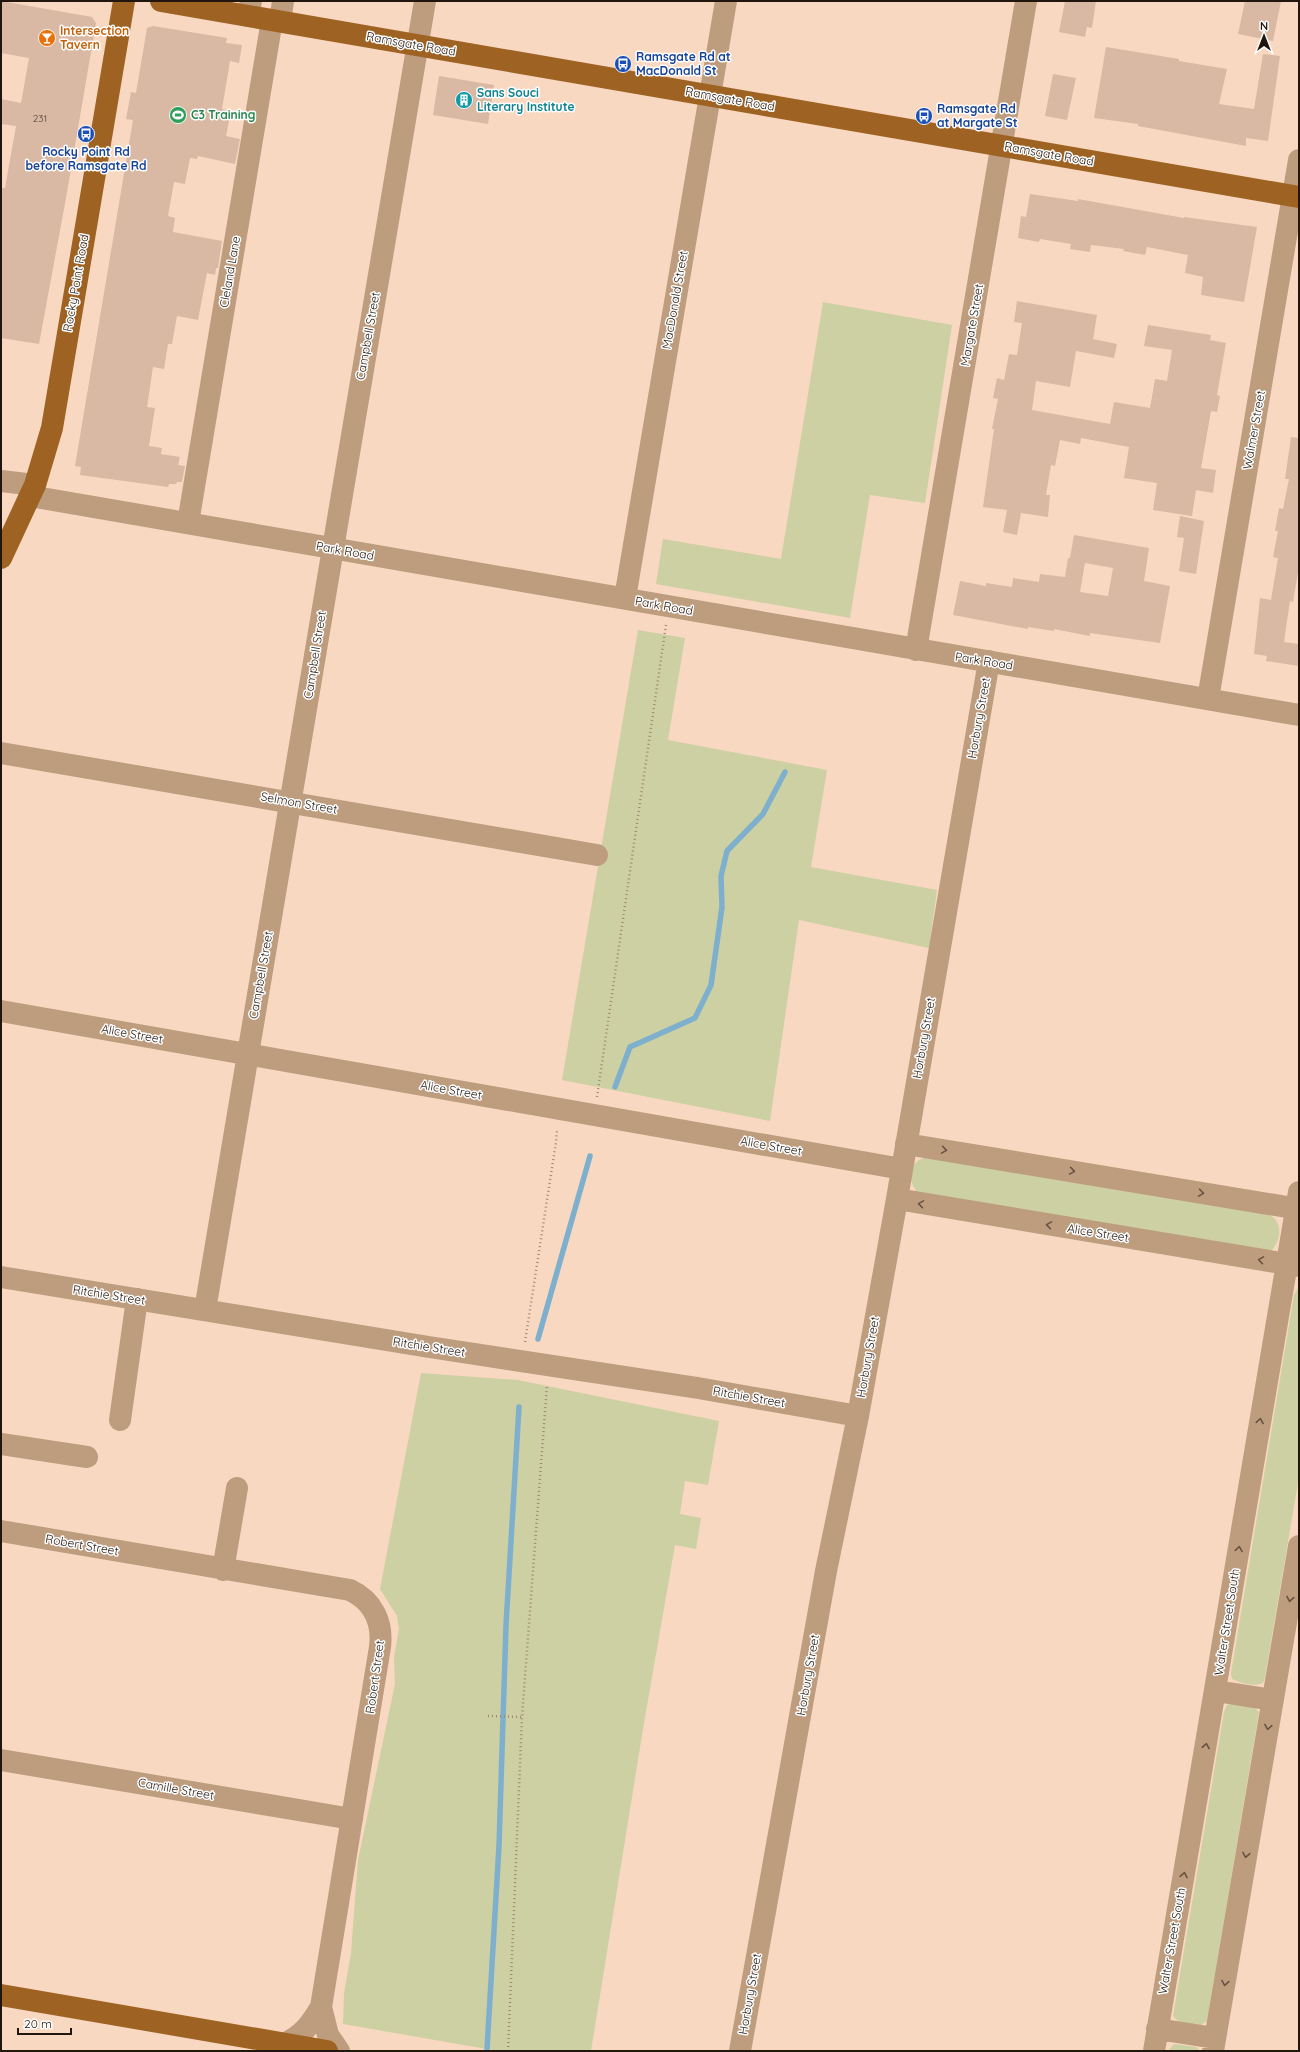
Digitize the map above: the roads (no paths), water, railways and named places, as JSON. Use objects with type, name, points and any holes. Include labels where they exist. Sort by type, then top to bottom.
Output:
[{"type":"main road","name":"Rocky Point Road","points":[[1,558],[32,491],[52,428],[124,1]]},
{"type":"main road","name":"Ramsgate Road","points":[[161,1],[250,8],[418,45],[1296,196]]},
{"type":"main road","points":[[1,1995],[327,2051]]},
{"type":"street","name":"Campbell Street","points":[[205,1310],[425,1]]},
{"type":"street","name":"MacDonald Street","points":[[625,598],[726,1]]},
{"type":"street","name":"Margate Street","points":[[916,650],[1026,1]]},
{"type":"street","name":"Cleland Lane","points":[[188,523],[278,14]]},
{"type":"street","name":"Walmer Street","points":[[1208,699],[1296,196],[1299,160]]},
{"type":"street","name":"Park Road","points":[[1,481],[32,491],[188,523],[1299,715]]},
{"type":"street","name":"Horbury Street","points":[[740,2051],[826,1571],[858,1416],[897,1199],[989,661]]},
{"type":"street","name":"Selmon Street","points":[[1,753],[597,855]]},
{"type":"street","name":"Alice Street","points":[[1,1011],[902,1169]]},
{"type":"street","points":[[906,1144],[1298,1203]]},
{"type":"street","name":"Alice Street","points":[[897,1199],[1292,1265]]},
{"type":"street","name":"Walter Street South","points":[[1154,2051],[1292,1265],[1298,1203]]},
{"type":"street","name":"Ritchie Street","points":[[1,1277],[429,1348],[539,1363],[858,1416]]},
{"type":"street","points":[[120,1420],[137,1299]]},
{"type":"street","points":[[1,1444],[87,1457]]},
{"type":"street","points":[[223,1570],[237,1488]]},
{"type":"street","name":"Robert Street","points":[[1,1531],[223,1570],[350,1590],[358,1594],[370,1604],[379,1619],[381,1642],[320,2007],[310,2023],[298,2037],[284,2044]]},
{"type":"street","points":[[1157,2029],[1214,2045],[1299,1546]]},
{"type":"street","points":[[1216,1691],[1272,1700]]},
{"type":"street","name":"Camille Street","points":[[1,1760],[352,1819]]},
{"type":"street","name":"Robert Street","points":[[320,2007],[328,2035],[339,2051]]},
{"type":"waterway","points":[[615,1087],[630,1047],[695,1018],[711,985],[722,907],[721,876],[727,851],[763,814],[785,772]]},
{"type":"waterway","points":[[538,1339],[590,1156]]},
{"type":"waterway","points":[[487,2049],[499,1846],[506,1625],[519,1407]]},
{"type":"place","name":"Intersection Tavern","points":[[47,38]]},
{"type":"place","name":"Ramsgate Rd at MacDonald St","points":[[623,64]]},
{"type":"place","name":"Sans Souci Literary Institute","points":[[464,100]]},
{"type":"place","name":"C3 Training","points":[[178,115]]},
{"type":"place","name":"Ramsgate Rd at Margate St","points":[[924,116]]},
{"type":"place","name":"Rocky Point Rd before Ramsgate Rd","points":[[86,134]]}]
